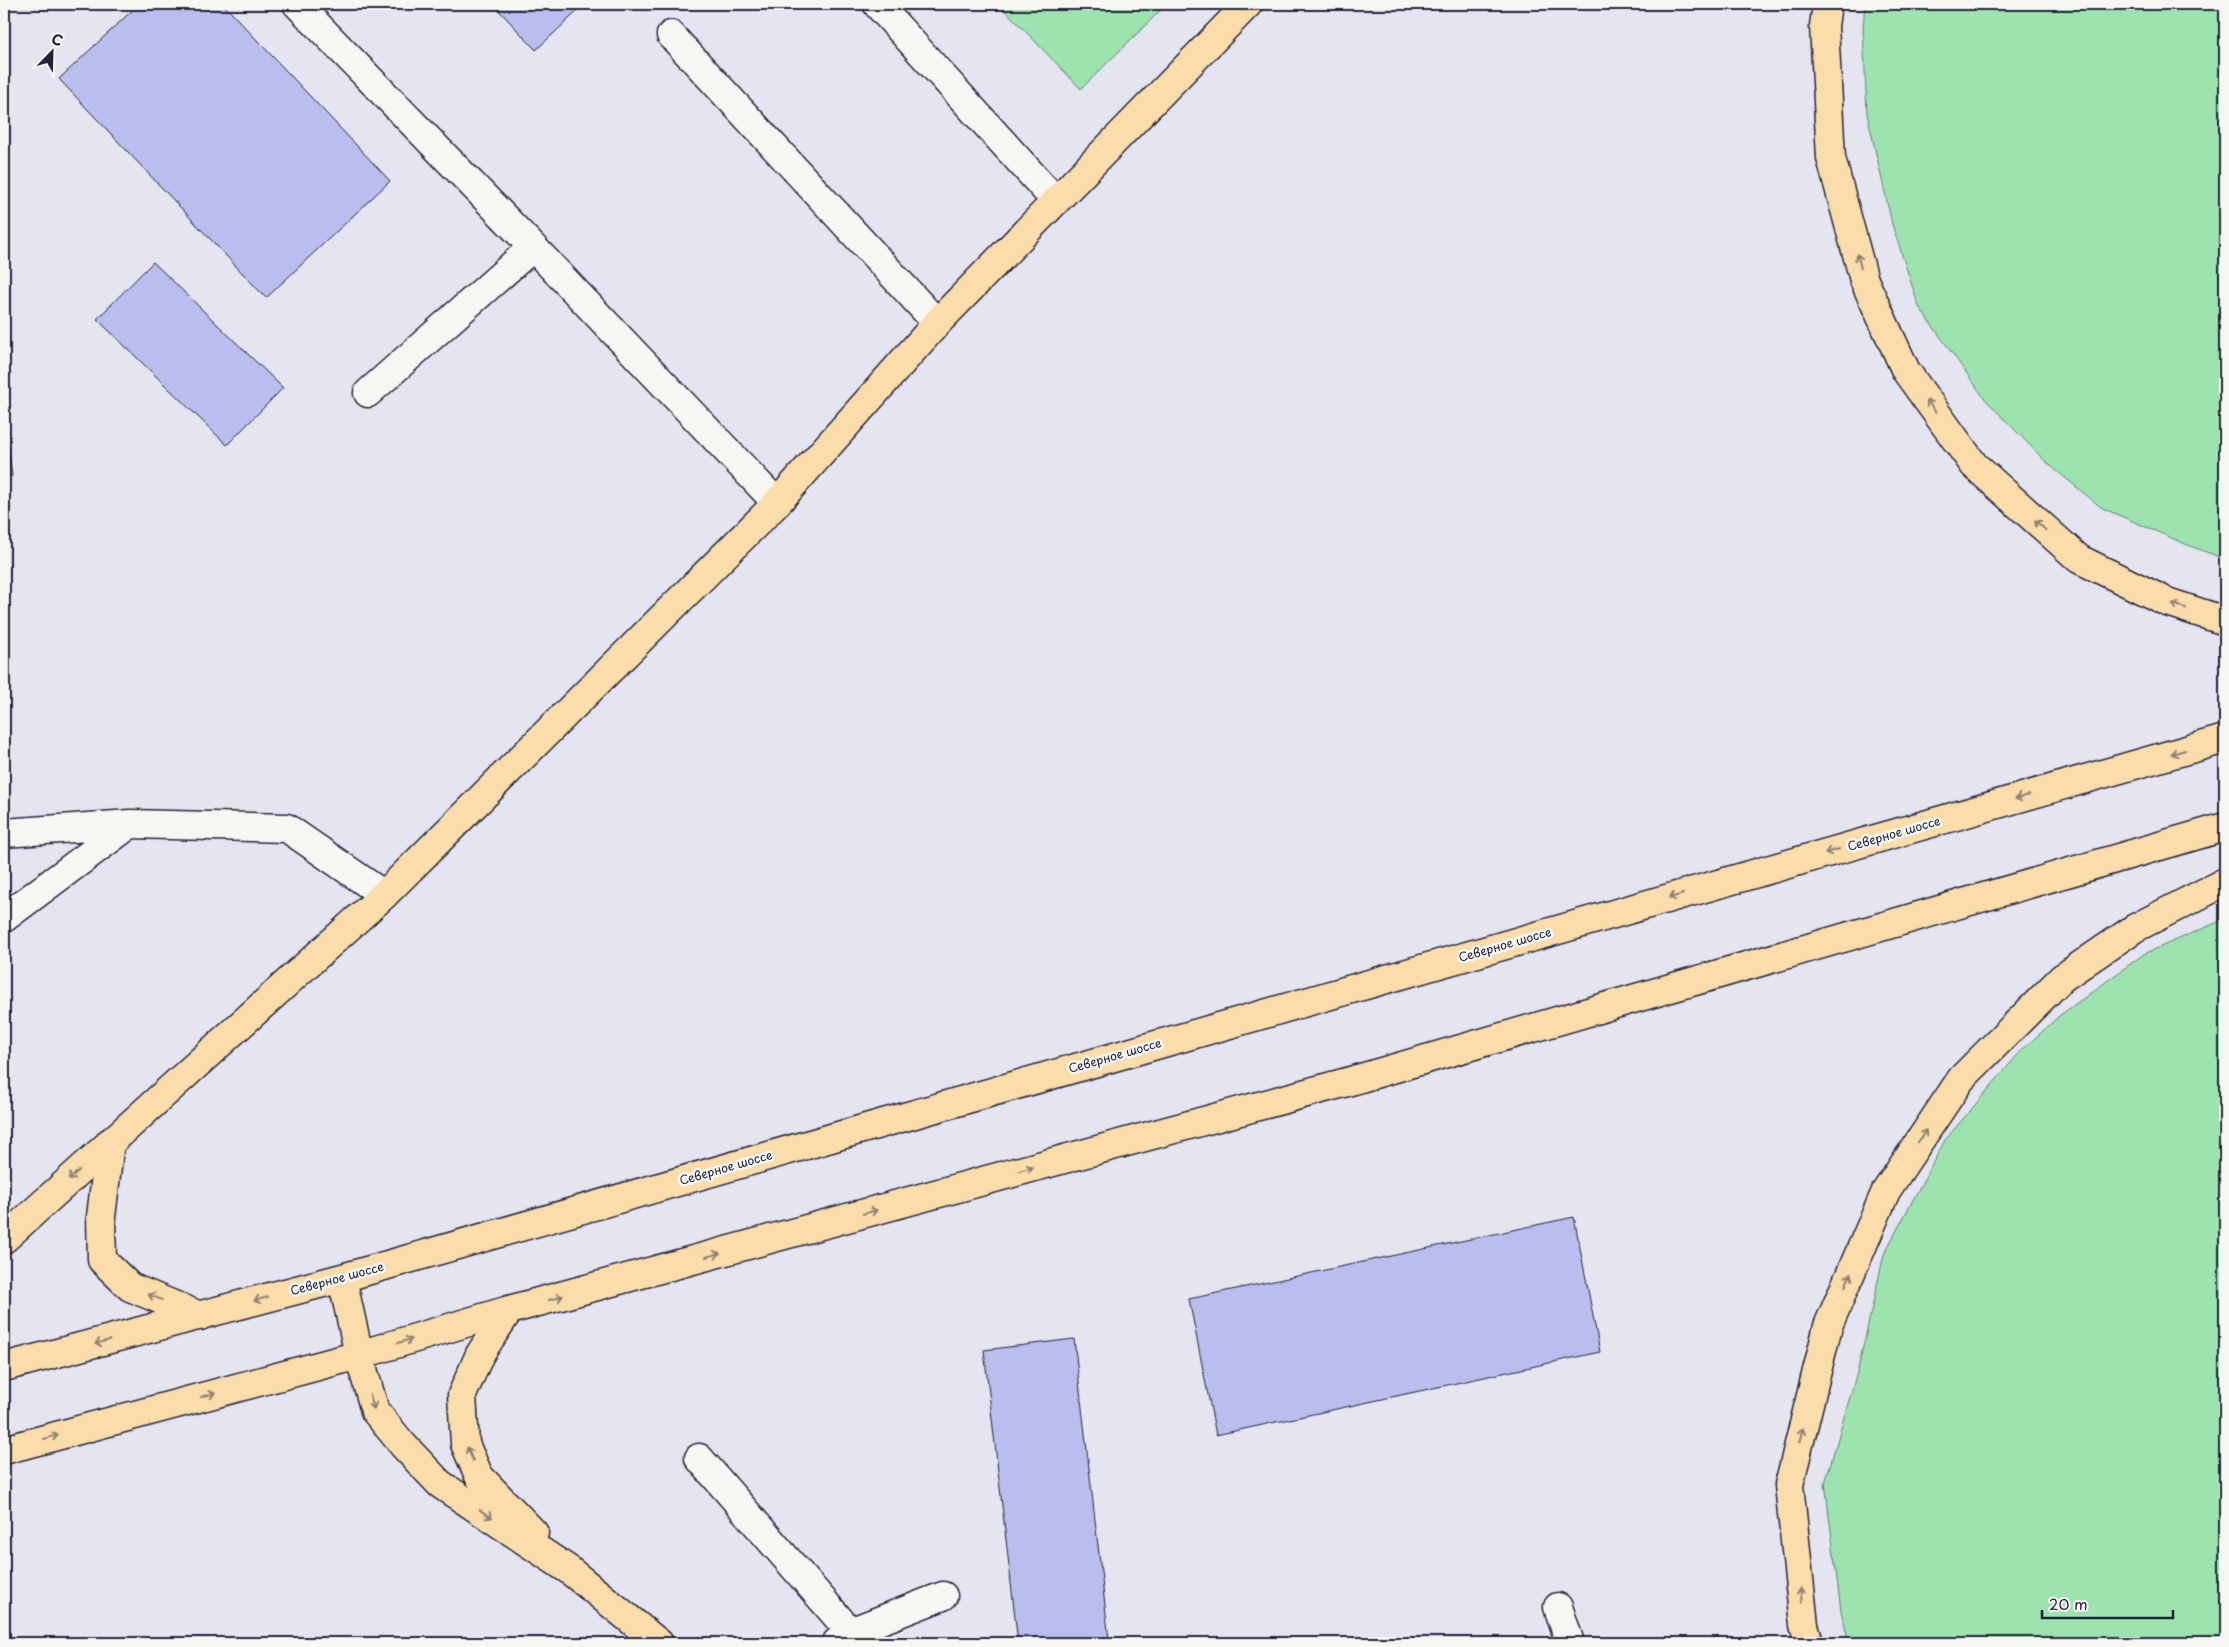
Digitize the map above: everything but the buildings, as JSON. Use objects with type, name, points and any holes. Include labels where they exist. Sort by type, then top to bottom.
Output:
[{"type":"main road","points":[[4,1239],[384,895],[777,503],[937,323],[1248,4]]},
{"type":"main road","points":[[1827,4],[1824,26],[1831,158],[1864,280],[1906,371],[1974,465],[2079,559],[2167,602],[2225,621]]},
{"type":"main road","name":"Северное шоссе","points":[[4,1367],[342,1278],[2225,739]]},
{"type":"main road","points":[[4,1450],[359,1355],[509,1310],[1347,1082],[2225,827]]},
{"type":"main road","points":[[1809,1643],[1804,1625],[1789,1485],[1828,1326],[1886,1191],[1961,1079],[2062,978],[2135,928],[2225,882]]},
{"type":"main road","points":[[110,1142],[101,1217],[102,1260],[130,1287],[200,1316]]},
{"type":"main road","points":[[342,1278],[374,1411],[440,1484],[569,1570],[659,1643]]},
{"type":"main road","points":[[509,1310],[480,1354],[462,1395],[465,1444],[479,1476],[569,1570]]},
{"type":"lane","points":[[296,4],[533,247],[777,503]]},
{"type":"lane","points":[[877,4],[1055,200]]},
{"type":"lane","points":[[671,35],[937,323]]},
{"type":"lane","points":[[368,393],[533,247]]},
{"type":"lane","points":[[4,833],[130,824],[287,828],[384,895]]},
{"type":"lane","points":[[4,918],[130,824]]},
{"type":"lane","points":[[699,1458],[849,1639],[943,1596]]},
{"type":"lane","points":[[1558,1607],[1570,1643]]},
{"type":"green space","points":[[999,4],[1167,4],[1081,89]]},
{"type":"green space","points":[[1865,4],[2225,4],[2225,559],[2102,508],[2046,462],[1985,399],[1919,307],[1892,224],[1867,114],[1863,28]]},
{"type":"green space","points":[[2225,919],[2225,1643],[1849,1643],[1841,1611],[1825,1483],[1858,1369],[1884,1254],[1945,1140],[2021,1051],[2059,1016],[2144,954]]}]
